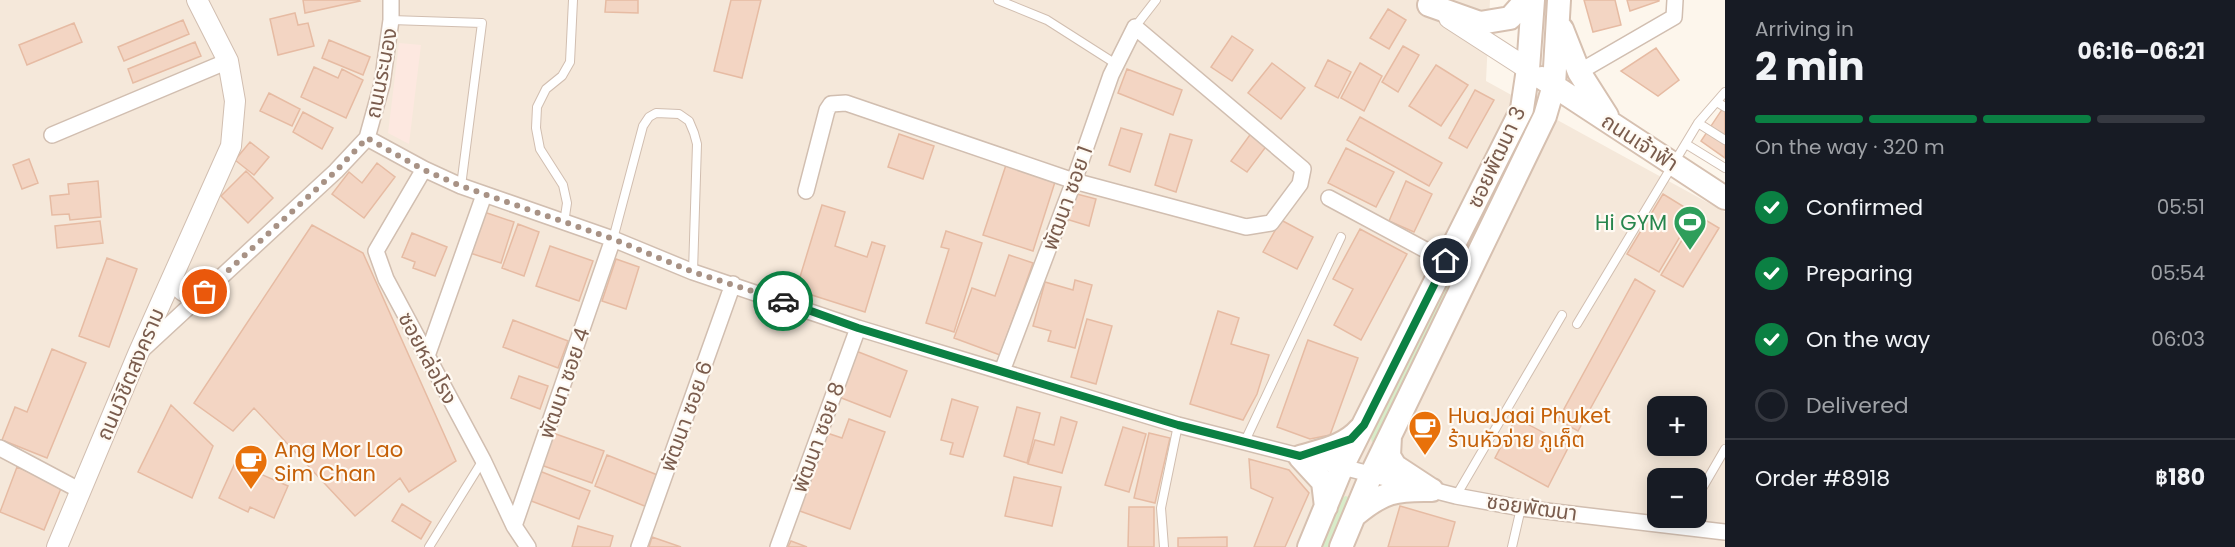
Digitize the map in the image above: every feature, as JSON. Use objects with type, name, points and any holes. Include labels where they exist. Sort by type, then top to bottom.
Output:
[{"type":"main road","points":[[1425,3],[1480,23],[1510,18],[1526,0]]},
{"type":"main road","name":"ซอยพัฒนา 3","points":[[1309,547],[1342,467],[1521,108],[1528,69],[1533,0]]},
{"type":"main road","points":[[1558,6],[1567,45],[1579,72],[1612,125]]},
{"type":"main road","name":"ซอยพัฒนา 3","points":[[1341,547],[1371,475],[1545,116],[1554,85],[1558,6]]},
{"type":"main road","name":"ถนนเจ้าฟ้า","points":[[1528,69],[1725,198]]},
{"type":"main road","points":[[1326,507],[1323,482],[1300,456],[1351,439],[1364,425]]},
{"type":"main road","points":[[1390,436],[1389,456],[1395,466],[1432,490]]},
{"type":"main road","points":[[1352,518],[1370,502],[1386,493],[1401,489],[1432,490]]},
{"type":"street","name":"ถนนวิชิตสงคราม","points":[[57,547],[138,354],[231,146],[236,101],[228,61],[197,0]]},
{"type":"street","name":"ถนนระนอง","points":[[138,354],[336,171],[367,138],[382,84],[391,20],[391,0]]},
{"type":"street","points":[[1579,72],[1674,17],[1675,0]]},
{"type":"street","points":[[1425,3],[1528,69]]},
{"type":"street","points":[[806,191],[827,110],[831,104],[836,102],[846,103],[1074,181],[1246,227],[1271,223],[1300,184],[1303,169],[1135,27]]},
{"type":"street","name":"พัฒนา ซอย 1","points":[[1002,371],[1116,64],[1135,27]]},
{"type":"street","points":[[52,135],[228,61]]},
{"type":"street","name":"ซอยพัฒนา","points":[[367,138],[424,170],[461,186],[613,239],[693,272],[858,328],[1178,425],[1456,496],[1521,508],[1647,519]]},
{"type":"street","name":"ซอยหล่อโรง","points":[[424,170],[376,251],[386,279],[483,460],[514,526],[528,547]]},
{"type":"street","points":[[427,356],[484,195]]},
{"type":"street","points":[[1329,198],[1446,261]]},
{"type":"street","name":"พัฒนา ซอย 4","points":[[514,526],[613,239]]},
{"type":"street","points":[[172,277],[180,292],[187,295],[205,292]]},
{"type":"street","name":"พัฒนา ซอย 6","points":[[639,547],[733,284]]},
{"type":"street","name":"พัฒนา ซอย 8","points":[[778,547],[858,328]]},
{"type":"street","points":[[0,448],[81,491]]},
{"type":"street","name":"ซอยพัฒนา","points":[[1707,528],[1725,532]]},
{"type":"lane","points":[[564,223],[567,203],[563,185],[540,149],[536,128],[537,107],[546,89],[562,76],[570,62],[573,0]]},
{"type":"lane","points":[[998,0],[1047,20],[1116,64]]},
{"type":"lane","points":[[1135,27],[1156,0]]},
{"type":"lane","points":[[391,20],[482,22],[461,186]]},
{"type":"lane","points":[[1577,324],[1698,123],[1725,92]]},
{"type":"lane","points":[[1717,102],[1725,107]]},
{"type":"lane","points":[[613,239],[643,126],[648,117],[656,113],[679,114],[689,121],[698,144],[693,272]]},
{"type":"lane","points":[[1698,123],[1725,140]]},
{"type":"lane","points":[[1686,144],[1725,168]]},
{"type":"lane","points":[[1245,441],[1341,237]]},
{"type":"lane","points":[[1456,496],[1562,315]]},
{"type":"lane","points":[[1164,547],[1161,508],[1178,425]]},
{"type":"lane","points":[[1707,480],[1725,449]]},
{"type":"lane","points":[[429,547],[483,460]]},
{"type":"lane","points":[[1512,547],[1521,508]]},
{"type":"shaded area","points":[[0,0],[1490,0],[1486,81],[1725,212],[1725,547],[0,547]]},
{"type":"shaded area","points":[[399,43],[421,45],[409,144],[388,133]]},
{"type":"green space","points":[[1528,119],[1531,126],[1380,439],[1372,442],[1370,434]]},
{"type":"green space","points":[[1345,496],[1349,497],[1349,503],[1331,547],[1322,547],[1340,501]]},
{"type":"building","points":[[303,0],[359,0],[360,1],[305,13]]},
{"type":"building","points":[[606,0],[638,0],[638,13],[605,12]]},
{"type":"building","points":[[731,0],[761,0],[742,78],[714,71]]},
{"type":"building","points":[[1584,0],[1615,0],[1621,25],[1593,32]]},
{"type":"building","points":[[1627,0],[1659,0],[1659,1],[1630,11]]},
{"type":"building","points":[[1388,9],[1406,20],[1389,49],[1370,38]]},
{"type":"building","points":[[295,13],[298,25],[308,23],[314,46],[278,55],[270,19]]},
{"type":"building","points":[[183,20],[189,34],[124,61],[118,47]]},
{"type":"building","points":[[74,23],[82,42],[27,65],[19,45]]},
{"type":"building","points":[[1232,36],[1253,50],[1232,81],[1211,67]]},
{"type":"building","points":[[329,40],[370,57],[363,75],[322,58]]},
{"type":"building","points":[[195,42],[201,56],[133,83],[128,69]]},
{"type":"building","points":[[1403,46],[1419,55],[1398,92],[1382,82]]},
{"type":"building","points":[[1656,48],[1679,80],[1658,96],[1621,71]]},
{"type":"building","points":[[1328,60],[1351,72],[1338,98],[1315,86]]},
{"type":"building","points":[[1272,63],[1305,88],[1281,119],[1248,93]]},
{"type":"building","points":[[1360,63],[1382,76],[1364,111],[1341,98]]},
{"type":"building","points":[[1436,65],[1468,85],[1441,126],[1409,106]]},
{"type":"building","points":[[314,67],[338,78],[342,69],[363,80],[346,118],[301,97]]},
{"type":"building","points":[[1127,69],[1182,90],[1173,115],[1118,93]]},
{"type":"building","points":[[1475,90],[1494,100],[1467,148],[1449,138]]},
{"type":"building","points":[[269,93],[300,109],[292,126],[260,111]]},
{"type":"building","points":[[1725,105],[1725,158],[1701,141]]},
{"type":"building","points":[[303,112],[333,128],[322,149],[293,132]]},
{"type":"building","points":[[1360,117],[1442,163],[1429,186],[1347,140]]},
{"type":"building","points":[[1121,128],[1142,134],[1130,172],[1109,165]]},
{"type":"building","points":[[1252,132],[1268,144],[1247,172],[1231,161]]},
{"type":"building","points":[[899,134],[934,146],[923,179],[888,167]]},
{"type":"building","points":[[1170,134],[1192,140],[1176,192],[1155,185]]},
{"type":"building","points":[[250,142],[269,157],[254,175],[235,160]]},
{"type":"building","points":[[1346,148],[1394,172],[1376,207],[1328,183]]},
{"type":"building","points":[[29,159],[38,183],[22,189],[13,165]]},
{"type":"building","points":[[377,163],[395,177],[364,218],[332,194],[349,172],[362,183]]},
{"type":"building","points":[[1006,165],[1055,182],[1033,251],[983,235]]},
{"type":"building","points":[[246,171],[273,198],[248,223],[221,196]]},
{"type":"building","points":[[98,181],[101,217],[70,220],[69,214],[52,215],[50,196],[69,194],[68,184]]},
{"type":"building","points":[[1406,181],[1432,194],[1414,232],[1389,221]]},
{"type":"building","points":[[1073,193],[1096,199],[1089,226],[1066,219]]},
{"type":"building","points":[[1663,194],[1694,213],[1659,272],[1627,254]]},
{"type":"building","points":[[822,205],[845,212],[835,246],[867,257],[872,242],[885,246],[865,312],[796,290]]},
{"type":"building","points":[[484,212],[514,222],[501,263],[470,253]]},
{"type":"building","name":"Hi GYM","points":[[1697,215],[1719,228],[1683,287],[1661,275]]},
{"type":"building","points":[[1281,220],[1313,237],[1297,269],[1263,252]]},
{"type":"building","points":[[100,221],[103,243],[57,248],[55,226]]},
{"type":"building","points":[[518,224],[539,232],[524,276],[502,268]]},
{"type":"building","points":[[312,225],[363,253],[456,461],[409,492],[400,478],[355,516],[254,408],[233,431],[194,403]]},
{"type":"building","points":[[1360,229],[1407,254],[1361,340],[1334,325],[1353,289],[1333,279]]},
{"type":"building","points":[[946,231],[982,243],[954,332],[926,323],[949,249],[941,247]]},
{"type":"building","points":[[412,233],[447,247],[435,276],[413,268],[415,262],[402,257]]},
{"type":"building","points":[[550,246],[593,261],[579,301],[536,286]]},
{"type":"building","points":[[1009,255],[1033,263],[1000,355],[954,338],[972,288],[995,296]]},
{"type":"building","points":[[107,258],[137,269],[109,347],[79,336]]},
{"type":"building","points":[[616,259],[639,267],[626,309],[602,301]]},
{"type":"building","points":[[1635,279],[1655,291],[1578,431],[1558,420]]},
{"type":"building","points":[[1075,280],[1092,285],[1075,348],[1048,341],[1051,331],[1033,326],[1045,282],[1073,290]]},
{"type":"building","points":[[1218,311],[1239,318],[1231,344],[1269,355],[1257,394],[1243,420],[1190,404]]},
{"type":"building","points":[[1087,319],[1112,326],[1096,384],[1071,377]]},
{"type":"building","points":[[513,320],[568,341],[558,368],[503,347]]},
{"type":"building","points":[[1308,340],[1358,358],[1330,435],[1310,439],[1277,427]]},
{"type":"building","points":[[52,349],[86,363],[47,458],[2,440],[15,407],[27,412]]},
{"type":"building","points":[[856,351],[907,371],[890,417],[839,397]]},
{"type":"building","points":[[519,376],[548,386],[540,409],[511,398]]},
{"type":"building","points":[[952,399],[978,407],[963,457],[950,454],[953,443],[941,440]]},
{"type":"building","points":[[171,405],[213,446],[192,498],[138,472]]},
{"type":"building","points":[[1017,407],[1040,413],[1027,463],[1004,456]]},
{"type":"building","points":[[1061,417],[1077,422],[1062,473],[1028,464],[1035,440],[1054,445]]},
{"type":"building","points":[[1516,418],[1569,446],[1548,487],[1495,458]]},
{"type":"building","points":[[849,419],[885,432],[850,529],[797,510],[824,432],[842,438]]},
{"type":"building","points":[[1123,427],[1146,434],[1129,492],[1105,485]]},
{"type":"building","points":[[553,433],[604,451],[592,483],[541,465]]},
{"type":"building","points":[[1149,433],[1170,438],[1155,503],[1134,498]]},
{"type":"building","points":[[607,455],[660,476],[647,507],[595,486]]},
{"type":"building","points":[[1249,459],[1289,470],[1309,493],[1285,547],[1254,547],[1273,498],[1251,488]]},
{"type":"building","points":[[235,463],[288,486],[274,518],[250,507],[248,512],[219,498]]},
{"type":"building","points":[[17,467],[62,486],[44,530],[0,512]]},
{"type":"building","points":[[537,470],[590,491],[579,519],[526,499]]},
{"type":"building","points":[[1014,477],[1061,487],[1052,526],[1005,516]]},
{"type":"building","points":[[402,504],[431,522],[421,539],[392,521]]},
{"type":"building","points":[[1400,506],[1455,522],[1448,547],[1388,547]]},
{"type":"building","points":[[1129,507],[1154,507],[1154,547],[1128,547]]},
{"type":"building","points":[[578,526],[613,536],[610,547],[572,547]]},
{"type":"building","points":[[652,537],[681,547],[649,547]]},
{"type":"building","points":[[1227,537],[1227,547],[1178,547],[1178,538]]},
{"type":"building","points":[[791,541],[807,547],[788,547]]},
{"type":"way so far","points":[[205,292],[336,171],[367,138],[424,170],[461,186],[613,239],[693,272],[783,301]]},
{"type":"place","name":"Hi GYM","points":[[1690,251]]},
{"type":"place","name":"HuaJaai Phuket ร้านหัวจ่าย ภูเก็ต","points":[[1425,456]]},
{"type":"place","name":"Ang Mor Lao Sim Chan","points":[[251,490]]},
{"type":"route","points":[[783,301],[858,328],[1178,425],[1300,456],[1341,444],[1351,439],[1364,425],[1446,261]]}]
